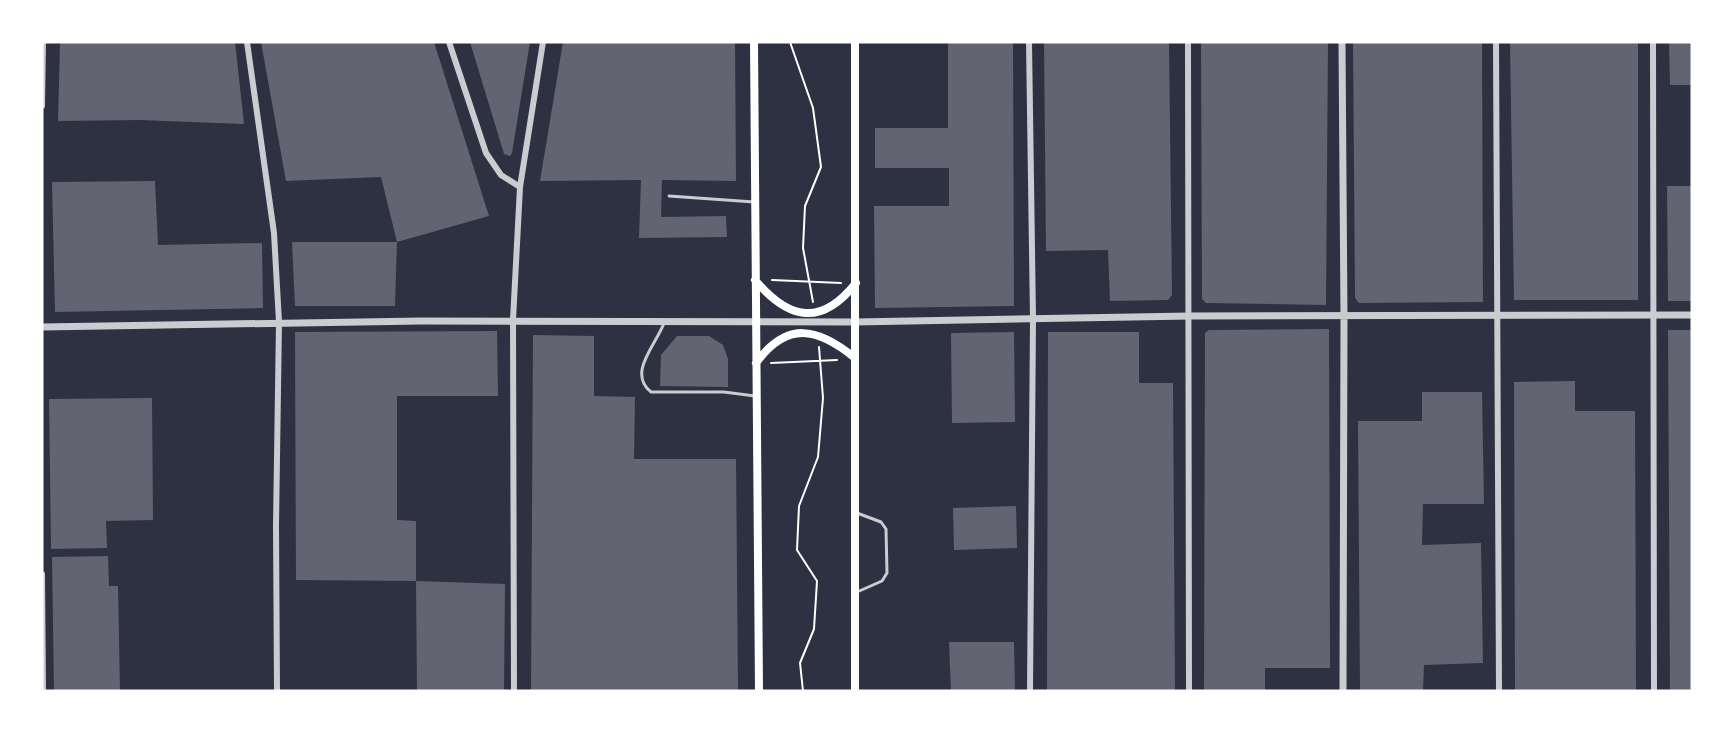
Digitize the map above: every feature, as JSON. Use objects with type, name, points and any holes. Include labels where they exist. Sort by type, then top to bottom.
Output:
[{"type":"main road","points":[[754,42],[759,691]]},
{"type":"main road","points":[[855,42],[855,691]]},
{"type":"main road","points":[[755,280],[769,297],[787,308],[814,314],[827,310],[845,296],[856,283]]},
{"type":"main road","points":[[756,364],[769,346],[781,338],[794,334],[817,333],[855,359]]},
{"type":"street","points":[[42,106],[43,42]]},
{"type":"street","points":[[247,42],[274,233],[279,322],[276,525],[277,691]]},
{"type":"street","points":[[449,42],[486,153],[501,175],[520,187]]},
{"type":"street","points":[[514,691],[513,320],[520,187],[543,42]]},
{"type":"street","points":[[1029,42],[1034,319],[1030,691]]},
{"type":"street","points":[[1188,42],[1190,316],[1188,691]]},
{"type":"street","points":[[1342,42],[1343,691]]},
{"type":"street","points":[[1496,42],[1499,691]]},
{"type":"street","points":[[1653,42],[1654,691]]},
{"type":"street","points":[[42,327],[513,320],[855,322],[1190,316],[1344,318],[1692,315]]},
{"type":"street","points":[[42,574],[43,691]]},
{"type":"lane","points":[[669,196],[754,202]]},
{"type":"lane","points":[[665,321],[658,340],[641,366],[641,380],[651,392],[724,392],[756,396]]},
{"type":"lane","points":[[855,512],[881,522],[886,529],[887,573],[882,581],[855,593]]},
{"type":"path","points":[[790,42],[813,108],[821,167],[805,206],[803,248],[814,314]]},
{"type":"path","points":[[755,280],[856,283]]},
{"type":"path","points":[[803,691],[800,663],[814,629],[816,581],[796,550],[799,507],[818,457],[823,398],[817,333]]},
{"type":"path","points":[[756,364],[855,359]]},
{"type":"building","points":[[60,42],[235,42],[244,124],[139,120],[58,121]]},
{"type":"building","points":[[261,42],[434,42],[489,216],[397,242],[381,177],[286,181]]},
{"type":"building","points":[[470,42],[530,42],[510,156],[504,154]]},
{"type":"building","points":[[563,42],[735,42],[736,181],[662,180],[661,217],[726,216],[727,237],[639,238],[641,180],[540,181]]},
{"type":"building","points":[[948,42],[1013,42],[1014,306],[875,308],[874,206],[949,206],[949,168],[875,168],[875,128],[948,128]]},
{"type":"building","points":[[1044,42],[1169,42],[1172,295],[1168,300],[1110,301],[1108,250],[1046,251]]},
{"type":"building","points":[[1201,42],[1328,42],[1326,305],[1206,303],[1202,299]]},
{"type":"building","points":[[1353,42],[1482,42],[1483,302],[1359,303],[1355,298]]},
{"type":"building","points":[[1510,42],[1638,42],[1638,300],[1514,300]]},
{"type":"building","points":[[1669,42],[1692,42],[1692,85],[1670,85]]},
{"type":"building","points":[[155,181],[158,245],[262,243],[263,308],[55,312],[52,182]]},
{"type":"building","points":[[1667,186],[1692,186],[1692,301],[1668,301]]},
{"type":"building","points":[[292,242],[397,242],[395,306],[295,306]]},
{"type":"building","points":[[1329,329],[1330,668],[1265,668],[1265,691],[1204,691],[1205,333],[1209,330]]},
{"type":"building","points":[[1668,330],[1692,330],[1692,691],[1670,691]]},
{"type":"building","points":[[497,331],[498,396],[397,396],[397,520],[416,521],[416,581],[296,580],[295,332]]},
{"type":"building","points":[[1014,332],[1015,422],[952,423],[951,333]]},
{"type":"building","points":[[1048,332],[1139,332],[1139,383],[1173,383],[1175,691],[1047,691]]},
{"type":"building","points":[[533,335],[594,336],[594,396],[635,397],[634,459],[736,459],[738,691],[531,691]]},
{"type":"building","points":[[677,336],[709,336],[723,345],[728,359],[728,387],[660,386],[661,355]]},
{"type":"building","points":[[1575,381],[1575,411],[1635,411],[1636,691],[1515,691],[1514,382]]},
{"type":"building","points":[[1422,392],[1482,392],[1484,504],[1423,504],[1422,545],[1481,543],[1483,663],[1424,665],[1423,691],[1360,691],[1358,421],[1422,421]]},
{"type":"building","points":[[152,398],[153,520],[106,521],[107,548],[51,549],[49,399]]},
{"type":"building","points":[[1016,506],[1017,548],[954,550],[953,508]]},
{"type":"building","points":[[108,556],[109,586],[118,586],[120,691],[54,691],[52,557]]},
{"type":"building","points":[[416,581],[505,584],[504,691],[417,691]]},
{"type":"building","points":[[949,642],[1014,642],[1015,691],[951,691]]}]
